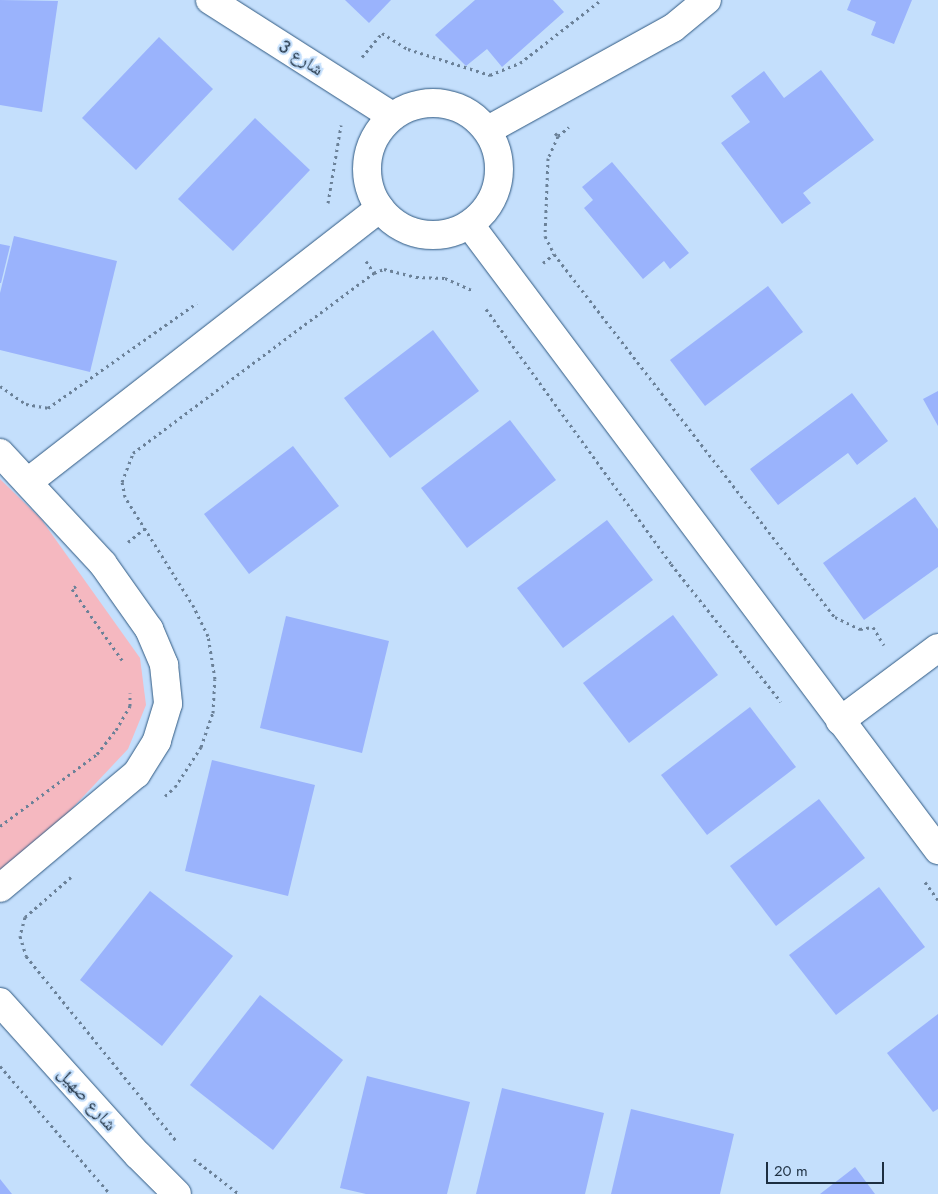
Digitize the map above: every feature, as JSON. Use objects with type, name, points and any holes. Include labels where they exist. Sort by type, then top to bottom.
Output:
[{"type":"street","name":"3 شارع","points":[[210,0],[392,116]]},
{"type":"street","points":[[488,130],[672,28],[707,0]]},
{"type":"street","points":[[425,103],[453,105],[473,115],[488,130],[497,149],[499,163],[496,192],[486,210],[470,225],[451,233],[432,235],[412,232],[394,222],[380,208],[370,190],[367,163],[369,150],[378,131],[392,116],[411,106],[425,103]]},
{"type":"street","points":[[28,482],[380,208]]},
{"type":"street","points":[[470,225],[938,850]]},
{"type":"street","points":[[0,453],[103,564],[149,629],[164,665],[168,704],[157,741],[136,774],[0,888]]},
{"type":"street","points":[[840,721],[938,648]]},
{"type":"street","name":"شارع صهيل","points":[[0,1002],[138,1155],[177,1194]]},
{"type":"path","points":[[328,205],[342,119],[334,98],[341,83],[382,33],[408,49],[443,62],[490,75],[520,63],[601,0]]},
{"type":"path","points":[[502,71],[558,136],[548,158],[545,236],[554,254],[835,617],[860,628],[873,627],[903,675]]},
{"type":"path","points":[[160,800],[175,787],[201,747],[213,713],[215,679],[208,636],[194,607],[125,497],[122,482],[133,453],[374,273],[384,269],[416,277],[445,278],[473,290],[477,295]]},
{"type":"path","points":[[0,386],[26,404],[48,408],[199,302]]},
{"type":"path","points":[[484,306],[671,564],[782,704]]},
{"type":"path","points":[[125,664],[72,589],[144,528]]},
{"type":"path","points":[[0,826],[97,754],[116,730],[130,706],[130,689]]},
{"type":"path","points":[[78,872],[25,917],[20,936],[26,956],[179,1145]]},
{"type":"path","points":[[924,881],[938,900]]},
{"type":"path","points":[[0,1066],[110,1194]]},
{"type":"path","points":[[193,1158],[238,1194]]},
{"type":"shaded area","points":[[0,479],[41,519],[140,658],[146,705],[128,749],[0,885]]},
{"type":"building","points":[[0,0],[58,1],[42,112],[0,105]]},
{"type":"building","points":[[345,0],[391,0],[369,23]]},
{"type":"building","points":[[475,0],[553,0],[564,12],[502,67],[487,49],[466,66],[435,35]]},
{"type":"building","points":[[851,0],[912,0],[894,44],[871,35],[876,22],[847,10]]},
{"type":"building","points":[[159,37],[213,89],[136,170],[82,118]]},
{"type":"building","points":[[821,70],[874,140],[803,193],[811,203],[782,224],[721,143],[750,122],[731,96],[764,71],[784,98]]},
{"type":"building","points":[[255,118],[310,170],[233,251],[178,199]]},
{"type":"building","points":[[612,162],[689,253],[670,269],[664,261],[643,279],[584,208],[593,200],[582,187]]},
{"type":"building","points":[[14,236],[117,261],[90,372],[0,350],[0,293]]},
{"type":"building","points":[[0,244],[10,246],[1,283],[0,283]]},
{"type":"building","points":[[768,286],[803,332],[705,406],[670,360]]},
{"type":"building","points":[[433,330],[479,391],[390,458],[344,398]]},
{"type":"building","points":[[938,391],[938,426],[923,399]]},
{"type":"building","points":[[852,393],[888,441],[857,465],[848,453],[778,505],[750,469]]},
{"type":"building","points":[[510,420],[556,480],[467,548],[421,488]]},
{"type":"building","points":[[293,446],[339,506],[249,574],[204,514]]},
{"type":"building","points":[[915,497],[938,529],[938,567],[864,620],[823,563]]},
{"type":"building","points":[[607,520],[653,580],[563,648],[517,588]]},
{"type":"building","points":[[673,615],[718,675],[629,743],[583,683]]},
{"type":"building","points":[[286,616],[389,641],[362,753],[260,728]]},
{"type":"building","points":[[750,707],[796,767],[707,835],[661,775]]},
{"type":"building","points":[[212,760],[315,785],[288,896],[185,871]]},
{"type":"building","points":[[819,799],[865,858],[776,926],[730,866]]},
{"type":"building","points":[[879,887],[925,947],[836,1015],[789,955]]},
{"type":"building","points":[[150,891],[233,956],[162,1046],[80,980]]},
{"type":"building","points":[[260,995],[343,1060],[273,1150],[190,1085]]},
{"type":"building","points":[[938,1014],[938,1109],[933,1112],[887,1053]]},
{"type":"building","points":[[367,1076],[470,1102],[447,1194],[366,1194],[340,1188]]},
{"type":"building","points":[[502,1088],[604,1113],[585,1194],[476,1194]]},
{"type":"building","points":[[631,1109],[734,1134],[720,1194],[611,1194]]},
{"type":"building","points":[[855,1167],[875,1194],[820,1194]]},
{"type":"building","points":[[0,1179],[12,1194],[0,1194]]}]
